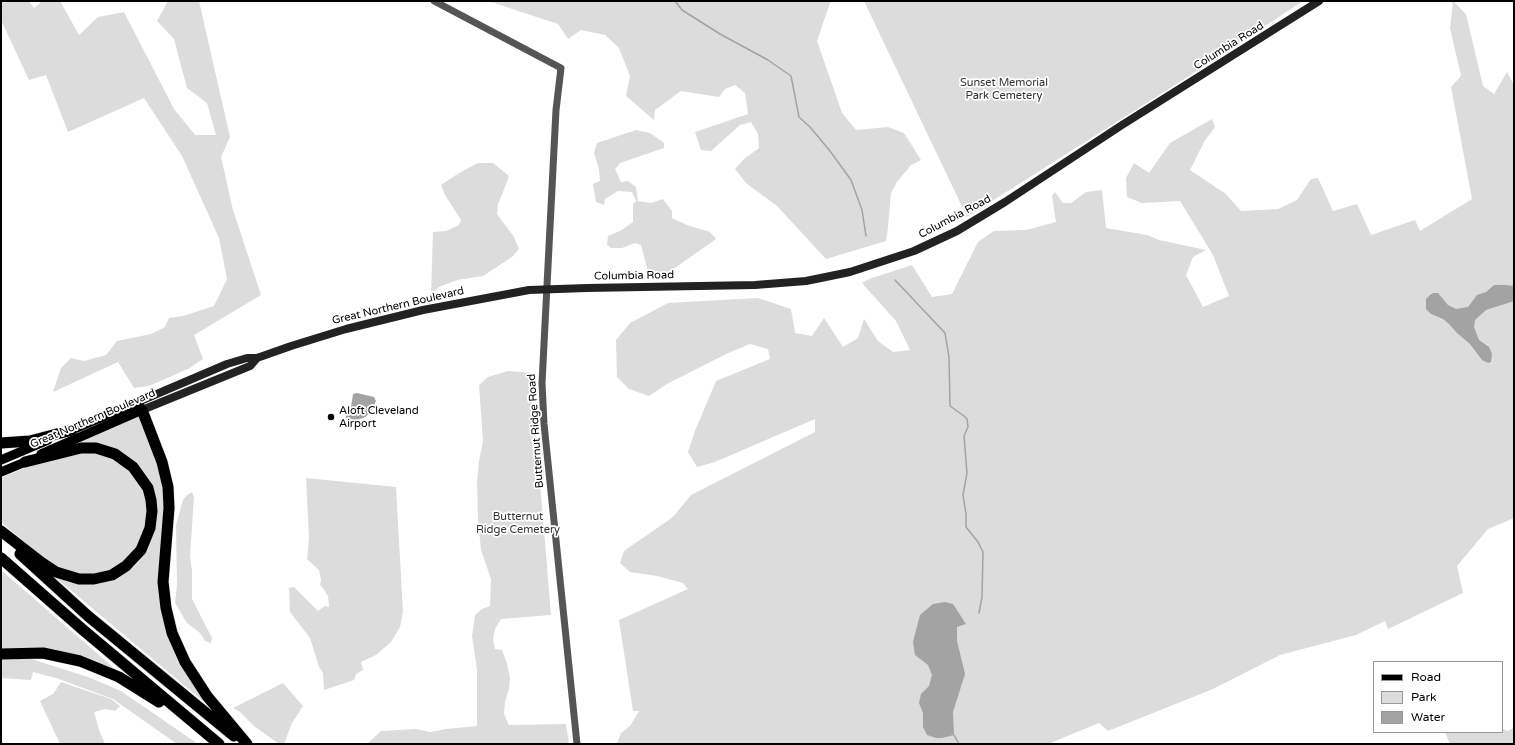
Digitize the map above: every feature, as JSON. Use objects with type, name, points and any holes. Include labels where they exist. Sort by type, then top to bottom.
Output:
[{"type":"highway","points":[[140,406],[162,462],[168,487],[169,508],[163,582],[166,608],[172,633],[185,662],[207,696],[245,744]]},
{"type":"highway","points":[[1,443],[30,441],[72,430]]},
{"type":"highway","points":[[1,531],[56,572],[79,579],[94,579],[112,575],[133,560],[141,550],[150,528],[152,511],[148,488],[133,467],[115,454],[96,448],[80,448],[25,462]]},
{"type":"highway","points":[[1,537],[88,616],[198,708],[245,744]]},
{"type":"highway","points":[[1,558],[218,744]]},
{"type":"highway","points":[[1,654],[44,653],[80,661],[119,677],[193,723]]},
{"type":"main road","name":"Columbia Road","points":[[546,290],[587,288],[755,286],[806,281],[850,272],[914,251],[957,231],[1006,202],[1122,125],[1319,1]]},
{"type":"main road","name":"Great Northern Boulevard","points":[[1,460],[72,430],[250,366],[257,358],[291,346],[423,310],[529,290],[546,290]]},
{"type":"main road","name":"Great Northern Boulevard","points":[[1,472],[25,462],[140,406]]},
{"type":"street","name":"Butternut Ridge Road","points":[[434,1],[561,68],[556,110],[542,383],[544,424],[577,744]]},
{"type":"green space","points":[[1,1],[29,1],[34,8],[42,1],[60,1],[79,35],[98,17],[124,12],[174,109],[195,135],[216,135],[207,103],[187,88],[174,39],[157,21],[168,1],[199,1],[230,137],[221,157],[233,210],[261,295],[194,335],[203,359],[188,369],[149,386],[134,388],[118,362],[53,392],[61,368],[71,358],[84,361],[106,355],[117,341],[151,334],[165,327],[169,318],[183,316],[214,306],[227,279],[219,238],[182,156],[144,98],[68,132],[46,75],[29,80],[1,20]]},
{"type":"green space","points":[[488,1],[834,1],[830,3],[817,41],[842,113],[856,130],[888,127],[904,133],[921,160],[911,165],[897,182],[891,193],[886,241],[826,259],[777,206],[746,183],[735,169],[744,159],[759,148],[758,134],[751,122],[740,125],[711,151],[701,150],[695,132],[748,114],[745,93],[735,85],[725,89],[719,97],[681,91],[655,110],[654,120],[626,96],[630,76],[619,48],[605,35],[581,30],[568,39],[558,24]]},
{"type":"green space","name":"Sunset Memorial Park Cemetery","points":[[864,1],[1303,1],[1189,76],[967,217]]},
{"type":"green space","points":[[1453,1],[1466,14],[1483,86],[1494,94],[1507,72],[1514,85],[1514,518],[1488,529],[1457,566],[1463,593],[1388,629],[1385,621],[1356,635],[1280,655],[1213,689],[1108,731],[1099,723],[1048,744],[617,744],[621,733],[630,726],[639,711],[633,711],[619,620],[688,589],[683,583],[657,576],[630,572],[620,563],[624,551],[673,517],[691,495],[815,432],[815,419],[715,462],[697,467],[688,452],[716,381],[770,359],[768,349],[750,344],[726,354],[667,384],[649,396],[629,389],[617,377],[616,340],[630,323],[668,303],[758,298],[791,309],[795,333],[812,336],[824,318],[843,347],[858,338],[864,319],[878,341],[893,352],[910,350],[896,321],[862,283],[869,279],[912,265],[932,297],[952,294],[978,242],[994,231],[1026,230],[1056,222],[1052,196],[1055,192],[1063,203],[1071,203],[1086,192],[1102,190],[1106,228],[1147,235],[1159,240],[1206,250],[1193,257],[1186,275],[1203,307],[1229,296],[1213,255],[1180,201],[1142,203],[1127,197],[1126,178],[1134,163],[1149,173],[1170,143],[1212,119],[1215,127],[1204,142],[1190,170],[1226,194],[1241,211],[1278,209],[1297,200],[1311,179],[1318,178],[1333,211],[1357,204],[1371,235],[1415,220],[1420,231],[1472,199],[1451,87],[1461,76],[1450,28]]},
{"type":"green space","points":[[636,130],[650,133],[664,143],[664,148],[620,163],[615,169],[621,182],[628,181],[636,187],[638,201],[651,203],[663,199],[672,211],[672,218],[687,225],[710,232],[716,239],[672,270],[656,276],[648,272],[641,245],[635,243],[622,248],[611,248],[607,245],[608,236],[622,230],[633,222],[633,204],[636,201],[632,192],[618,191],[605,199],[604,205],[596,202],[593,184],[600,181],[599,169],[594,153],[597,143]]},
{"type":"green space","points":[[478,163],[493,163],[509,176],[498,204],[497,214],[514,237],[519,249],[512,257],[483,276],[457,280],[439,287],[431,294],[433,232],[446,231],[459,225],[461,220],[445,195],[441,185]]},
{"type":"green space","name":"Butternut Ridge Cemetery","points":[[508,371],[533,373],[535,385],[532,386],[551,615],[501,619],[495,629],[493,640],[495,649],[502,650],[510,678],[504,714],[509,725],[566,724],[569,744],[367,744],[381,731],[416,729],[430,732],[477,726],[477,670],[472,636],[475,615],[482,609],[490,606],[491,579],[481,550],[478,519],[477,482],[483,441],[479,385],[488,377]]},
{"type":"green space","points":[[139,416],[159,469],[164,499],[165,614],[210,707],[55,577],[84,583],[104,582],[120,576],[133,568],[142,558],[152,536],[156,508],[125,456],[80,445],[80,442]]},
{"type":"green space","points":[[95,451],[119,462],[131,471],[141,484],[146,500],[148,516],[147,529],[134,554],[116,568],[96,574],[81,575],[64,571],[49,562],[1,522],[1,478],[44,460]]},
{"type":"green space","points":[[306,478],[396,487],[403,612],[400,627],[391,642],[376,655],[361,662],[363,670],[356,674],[354,680],[324,690],[323,673],[319,667],[310,638],[290,612],[289,588],[294,587],[318,611],[325,606],[329,607],[328,596],[320,585],[321,580],[319,570],[307,559],[309,539]]},
{"type":"green space","points":[[192,492],[194,497],[190,556],[192,571],[192,599],[212,638],[211,643],[205,641],[200,633],[187,623],[175,603],[177,585],[176,525],[183,500]]},
{"type":"green space","points":[[1,570],[122,675],[97,665],[1,652]]},
{"type":"green space","points":[[28,658],[88,677],[121,691],[198,744],[177,744],[113,699],[56,678],[33,672],[31,680],[1,678],[1,660]]},
{"type":"green space","points":[[61,682],[111,699],[120,706],[115,711],[105,709],[94,712],[105,744],[60,744],[40,701],[53,694]]},
{"type":"green space","points":[[283,683],[303,706],[292,723],[284,744],[279,744],[254,726],[240,712],[233,708]]},
{"type":"green space","points":[[1514,728],[1514,744],[1450,744],[1445,733],[1503,733],[1503,729],[1507,731]]},
{"type":"water","points":[[1494,285],[1514,286],[1514,301],[1486,310],[1475,320],[1474,327],[1479,340],[1489,347],[1492,354],[1491,362],[1488,363],[1482,360],[1470,344],[1449,324],[1443,319],[1431,314],[1426,309],[1426,299],[1433,293],[1438,293],[1448,305],[1456,309],[1468,307],[1477,295],[1486,292]]},
{"type":"water","points":[[357,393],[374,397],[376,401],[370,413],[365,417],[349,422],[346,417],[346,412],[351,407],[353,394]]},
{"type":"water","points":[[945,602],[953,604],[966,624],[957,627],[957,641],[965,674],[953,712],[954,735],[936,738],[927,735],[923,727],[923,713],[919,703],[921,694],[929,686],[932,675],[928,665],[915,655],[913,642],[920,615],[933,604]]},
{"type":"waterway","points":[[675,1],[682,10],[720,34],[768,60],[791,76],[799,117],[810,127],[830,151],[851,180],[862,210],[866,236]]},
{"type":"waterway","points":[[895,280],[945,333],[949,357],[950,406],[967,419],[968,427],[964,436],[967,473],[963,495],[966,514],[966,527],[978,542],[983,552],[982,597],[979,613]]},
{"type":"waterway","points":[[954,735],[959,744]]},
{"type":"place","name":"Aloft Cleveland Airport","points":[[331,417]]}]
